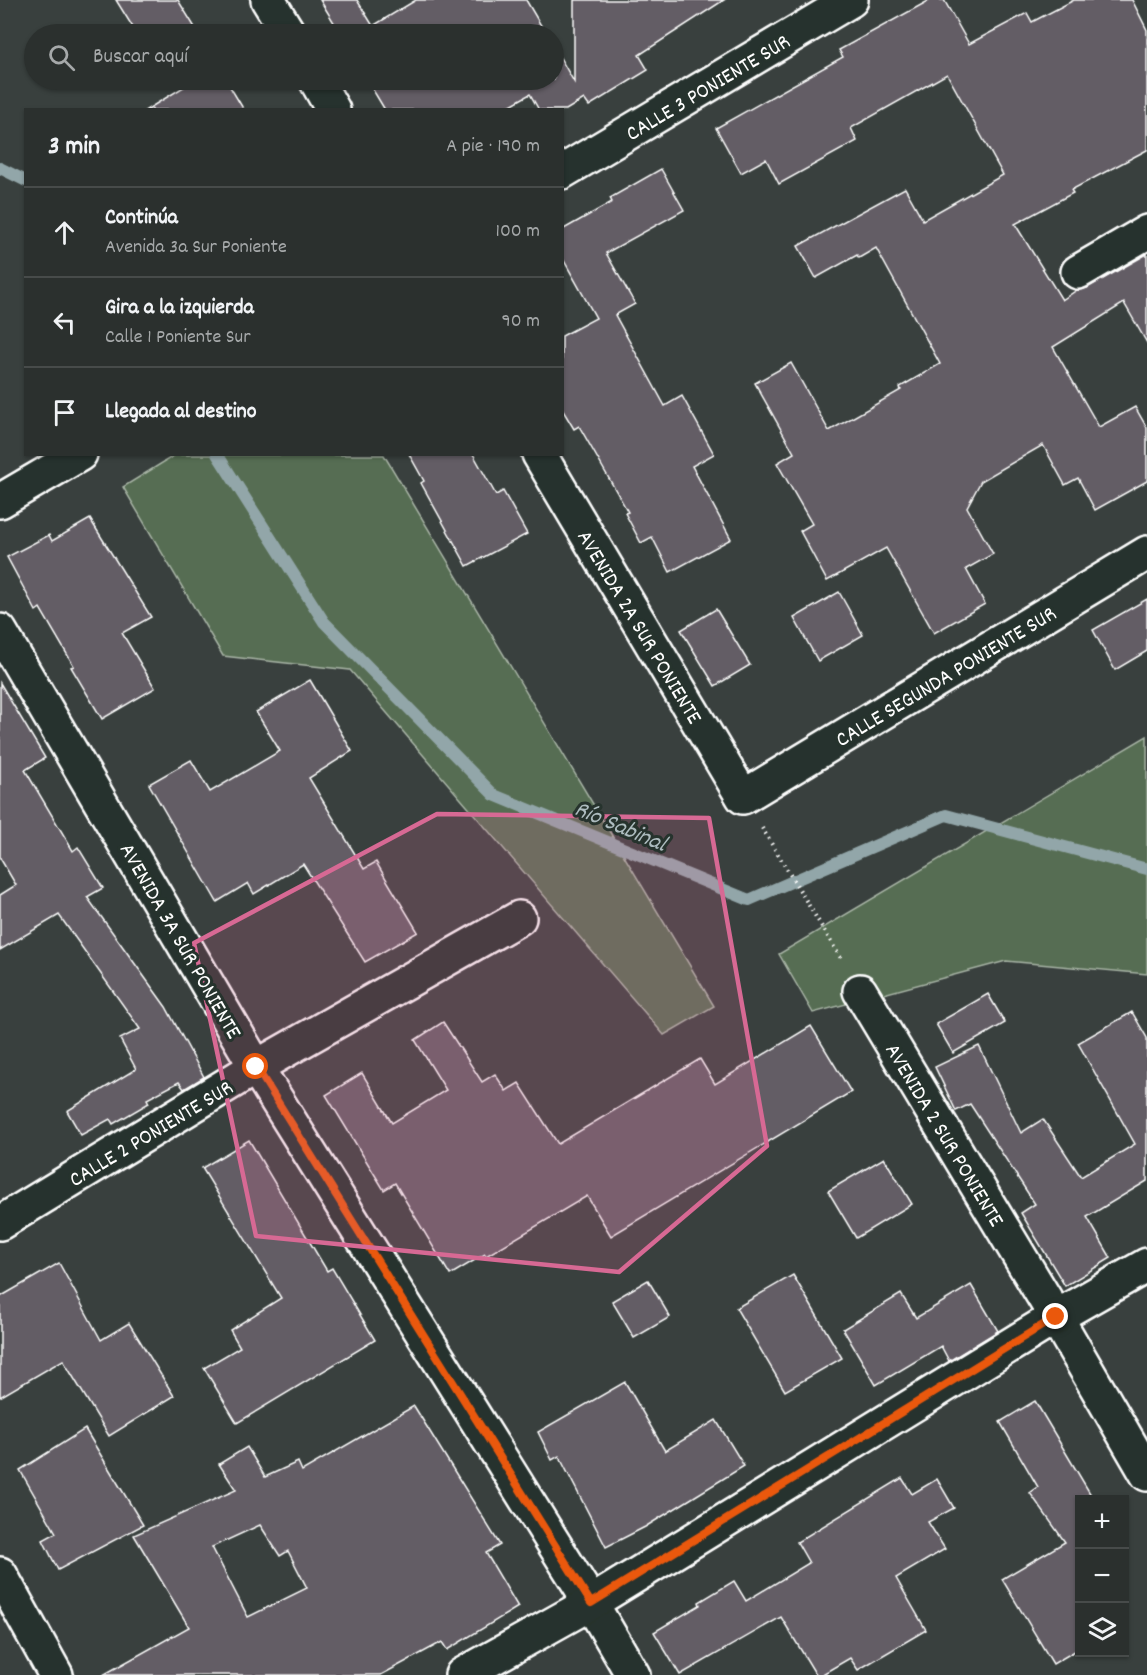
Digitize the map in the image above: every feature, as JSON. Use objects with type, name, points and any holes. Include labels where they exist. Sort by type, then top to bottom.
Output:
[{"type":"street","points":[[268,0],[283,24]]},
{"type":"street","name":"CALLE 3 PONIENTE SUR","points":[[564,171],[851,0]]},
{"type":"street","points":[[322,90],[332,108]]},
{"type":"street","points":[[1078,272],[1147,232]]},
{"type":"street","points":[[0,501],[77,456]]},
{"type":"street","name":"AVENIDA 2A SUR PONIENTE","points":[[540,456],[743,797]]},
{"type":"street","name":"CALLE SEGUNDA PONIENTE SUR","points":[[743,797],[1147,553]]},
{"type":"street","name":"AVENIDA 3A SUR PONIENTE","points":[[0,632],[256,1067],[591,1603],[633,1675]]},
{"type":"street","name":"CALLE 2 PONIENTE SUR","points":[[0,1223],[256,1067],[519,918]]},
{"type":"street","name":"AVENIDA 2 SUR PONIENTE","points":[[860,991],[1056,1317],[1147,1474]]},
{"type":"street","points":[[462,1675],[591,1603],[1056,1317],[1147,1265]]},
{"type":"street","points":[[0,1574],[56,1675]]},
{"type":"path","points":[[743,797],[860,991]]},
{"type":"highlighted area","points":[[437,814],[709,818],[767,1146],[619,1272],[256,1236],[194,943]]},
{"type":"green space","points":[[173,456],[385,456],[714,1006],[664,1035],[350,670],[223,656],[123,487]]},
{"type":"green space","points":[[1147,736],[1147,974],[1006,961],[813,1013],[779,954]]},
{"type":"building","points":[[116,0],[178,0],[193,24],[131,24]]},
{"type":"building","points":[[320,0],[357,0],[372,24],[335,24]]},
{"type":"building","points":[[416,0],[526,0],[540,24],[376,24]]},
{"type":"building","points":[[574,0],[724,0],[639,55],[648,70],[589,106],[584,99],[566,110],[564,108],[538,108],[530,94],[506,108],[384,108],[373,90],[564,90],[564,64],[574,82]]},
{"type":"building","points":[[930,0],[944,0],[969,44],[1027,13],[1032,22],[1074,0],[1132,0],[1147,30],[1147,150],[1071,190],[1073,193],[1015,224],[1062,300],[1147,254],[1147,343],[1124,303],[1053,347],[1099,427],[1135,407],[1147,428],[1147,481],[1095,510],[1078,478],[1065,485],[1043,445],[981,481],[967,507],[993,554],[966,569],[985,604],[934,633],[886,548],[827,581],[800,531],[812,524],[777,463],[794,453],[755,383],[791,363],[829,431],[901,390],[900,387],[940,364],[876,248],[859,258],[857,255],[816,278],[798,246],[905,188],[923,220],[1003,175],[947,74],[851,128],[857,141],[779,184],[766,159],[741,173],[716,128],[843,57],[839,50]]},
{"type":"building","points":[[179,90],[232,90],[243,108],[149,108]]},
{"type":"building","points":[[661,169],[684,210],[606,253],[635,304],[615,315],[665,406],[682,396],[714,454],[692,466],[731,539],[670,572],[652,537],[641,543],[625,513],[628,512],[579,426],[574,429],[564,412],[564,335],[596,318],[564,261],[564,229],[612,202],[610,198]]},
{"type":"building","points":[[410,456],[474,456],[496,495],[503,491],[527,534],[467,566],[421,483],[424,481]]},
{"type":"building","points":[[90,519],[151,617],[122,633],[155,688],[102,719],[40,608],[36,611],[7,557],[49,535],[52,541]]},
{"type":"building","points":[[839,592],[863,635],[818,661],[794,618]]},
{"type":"building","points":[[1147,599],[1147,651],[1115,670],[1093,630]]},
{"type":"building","points":[[716,609],[750,665],[715,686],[681,630]]},
{"type":"building","points":[[310,680],[352,751],[309,778],[364,869],[376,862],[418,932],[365,962],[303,864],[254,894],[248,883],[217,902],[149,784],[191,760],[210,792],[280,751],[256,712]]},
{"type":"building","points":[[0,683],[45,758],[25,770],[73,851],[78,847],[103,888],[87,897],[166,1007],[204,1077],[184,1089],[179,1082],[147,1099],[149,1103],[113,1124],[110,1119],[81,1135],[67,1111],[136,1069],[120,1039],[140,1029],[59,915],[0,950],[0,895],[16,885],[0,858]]},
{"type":"building","points":[[988,994],[1005,1023],[953,1053],[936,1024]]},
{"type":"building","points":[[1132,1012],[1147,1038],[1147,1181],[1087,1217],[1111,1258],[1065,1286],[1021,1213],[1035,1204],[970,1104],[956,1111],[935,1067],[979,1046],[1021,1133],[1043,1119],[1081,1177],[1135,1144],[1078,1043]]},
{"type":"building","points":[[443,1022],[482,1082],[495,1074],[506,1091],[519,1083],[558,1144],[700,1059],[715,1084],[811,1026],[851,1092],[611,1236],[587,1196],[450,1275],[395,1183],[384,1190],[326,1095],[362,1073],[392,1123],[446,1090],[415,1040]]},
{"type":"building","points":[[249,1140],[327,1271],[332,1268],[375,1340],[237,1423],[204,1368],[240,1347],[230,1330],[281,1298],[202,1168]]},
{"type":"building","points":[[884,1158],[912,1204],[856,1238],[828,1191]]},
{"type":"building","points":[[59,1263],[101,1340],[129,1323],[174,1396],[109,1436],[63,1360],[0,1397],[0,1297]]},
{"type":"building","points":[[793,1275],[842,1358],[785,1391],[736,1308]]},
{"type":"building","points":[[648,1280],[670,1317],[634,1338],[612,1301]]},
{"type":"building","points":[[971,1285],[998,1331],[949,1361],[941,1346],[876,1385],[843,1329],[901,1294],[916,1318]]},
{"type":"building","points":[[625,1382],[665,1451],[716,1420],[744,1466],[645,1527],[606,1547],[559,1456],[552,1460],[538,1432]]},
{"type":"building","points":[[1035,1401],[1091,1495],[1075,1495],[1075,1651],[1053,1664],[1002,1579],[1065,1542],[1030,1493],[1038,1487],[1000,1422]]},
{"type":"building","points":[[414,1406],[500,1545],[486,1553],[518,1607],[447,1650],[442,1642],[381,1675],[103,1675],[189,1627],[134,1535],[236,1490],[219,1464],[247,1447],[265,1477],[298,1462],[302,1471]],"holes":[[[260,1525],[280,1556],[288,1551],[307,1588],[248,1617],[212,1547]]]},
{"type":"building","points":[[85,1429],[143,1525],[58,1570],[43,1540],[56,1533],[20,1470]]},
{"type":"building","points":[[902,1478],[912,1494],[937,1479],[954,1508],[928,1522],[945,1549],[896,1578],[926,1630],[858,1670],[850,1658],[821,1675],[816,1675],[781,1617],[680,1675],[654,1632],[700,1605],[699,1602],[734,1581],[746,1601],[809,1563],[797,1542]]},
{"type":"waterway","name":"Río Sabinal","points":[[0,168],[24,180]]},
{"type":"waterway","name":"Río Sabinal","points":[[218,456],[324,622],[494,795],[749,900],[946,815],[1147,869]]},
{"type":"route","points":[[256,1067],[591,1603],[1056,1317]]}]
